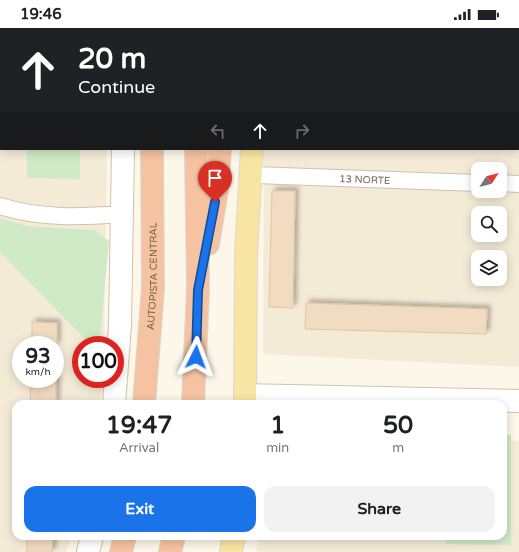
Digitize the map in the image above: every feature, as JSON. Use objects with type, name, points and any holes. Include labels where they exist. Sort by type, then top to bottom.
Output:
[{"type":"highway","name":"AUTOPISTA CENTRAL","points":[[144,400],[153,288],[152,150]]},
{"type":"highway","points":[[193,400],[198,290],[196,150]]},
{"type":"highway","points":[[198,290],[209,240],[220,150]]},
{"type":"highway","points":[[121,552],[124,540]]},
{"type":"highway","points":[[170,552],[173,540]]},
{"type":"main road","points":[[114,400],[120,325],[123,150]]},
{"type":"main road","points":[[238,150],[240,201],[246,254]]},
{"type":"main road","points":[[245,400],[246,254],[252,175],[252,150]]},
{"type":"main road","points":[[507,401],[519,401]]},
{"type":"main road","points":[[88,552],[91,540]]},
{"type":"main road","points":[[231,552],[233,540]]},
{"type":"street","name":"13 NORTE","points":[[252,175],[471,183]]},
{"type":"street","points":[[507,183],[519,184]]},
{"type":"street","points":[[0,206],[36,215],[61,217],[123,214]]},
{"type":"shaded area","points":[[0,150],[107,150],[104,336],[72,336],[72,388],[103,388],[101,400],[12,400],[12,540],[70,540],[66,552],[0,552]]},
{"type":"shaded area","points":[[264,150],[519,150],[519,367],[263,354]]},
{"type":"shaded area","points":[[507,440],[519,441],[519,552],[256,552],[258,540],[507,540]]},
{"type":"green space","points":[[27,150],[80,150],[80,179],[27,178]]},
{"type":"green space","points":[[0,218],[26,226],[94,230],[109,241],[100,336],[82,336],[0,252]]},
{"type":"green space","points":[[507,435],[511,435],[511,545],[446,544],[446,540],[507,540]]},
{"type":"building","points":[[272,191],[295,191],[293,308],[269,307]]},
{"type":"building","points":[[306,303],[487,309],[486,334],[305,329]]},
{"type":"building","points":[[32,322],[57,323],[57,336],[32,336]]},
{"type":"building","points":[[31,388],[56,388],[56,400],[30,400]]},
{"type":"building","points":[[27,540],[53,540],[52,552],[27,552]]},
{"type":"route","points":[[196,357],[198,290],[209,240],[215,202]]}]
